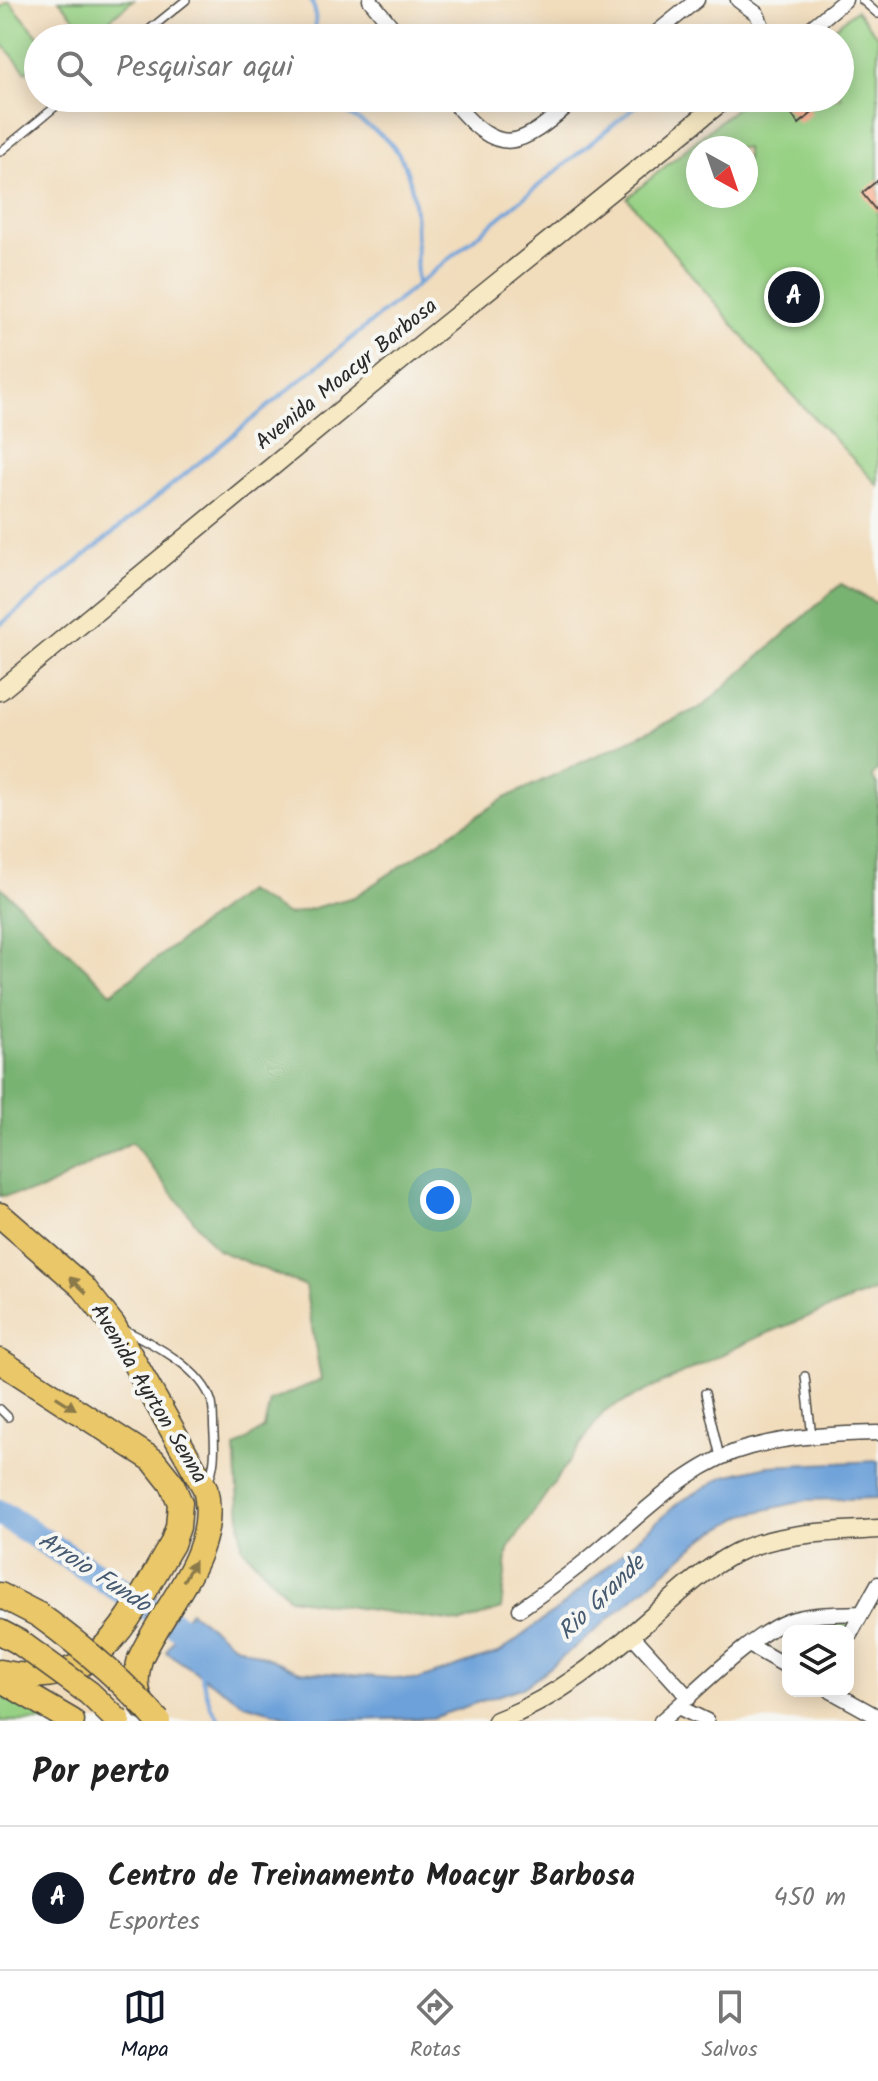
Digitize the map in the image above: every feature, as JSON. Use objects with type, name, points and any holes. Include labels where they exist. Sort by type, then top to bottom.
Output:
[{"type":"highway","name":"Avenida Ayrton Senna","points":[[4,1227],[83,1287],[113,1325],[205,1488],[209,1521],[199,1553],[140,1659],[136,1691],[150,1721]]},
{"type":"highway","points":[[0,1361],[141,1450],[163,1471],[180,1503],[178,1527],[172,1544],[113,1640],[100,1653],[57,1675],[19,1676],[0,1672]]},
{"type":"highway","points":[[0,1595],[39,1615],[79,1644],[113,1673],[158,1721]]},
{"type":"highway","points":[[0,1632],[51,1664],[89,1693],[118,1721]]},
{"type":"highway","points":[[0,1679],[72,1721]]},
{"type":"street","points":[[370,0],[390,24]]},
{"type":"street","points":[[667,24],[697,0]]},
{"type":"street","points":[[816,24],[845,0]]},
{"type":"street","points":[[746,2],[763,24]]},
{"type":"street","points":[[462,112],[478,130],[496,138],[517,139],[539,129],[560,112]]},
{"type":"street","name":"Avenida Moacyr Barbosa","points":[[0,691],[709,112]]},
{"type":"street","points":[[520,1609],[573,1572],[686,1477],[720,1459],[747,1447],[812,1437],[878,1433]]},
{"type":"street","points":[[497,1721],[528,1709],[578,1678],[701,1574],[747,1548],[790,1535],[878,1529]]},
{"type":"street","points":[[854,1627],[878,1584]]},
{"type":"street","points":[[661,1721],[749,1645],[785,1622],[862,1613]]},
{"type":"street","points":[[632,1635],[684,1703],[707,1721]]},
{"type":"street","points":[[749,1645],[782,1664]]},
{"type":"street","points":[[842,1697],[878,1717]]},
{"type":"lane","points":[[156,24],[186,0]]},
{"type":"lane","points":[[862,0],[878,14]]},
{"type":"lane","points":[[0,152],[49,112]]},
{"type":"lane","points":[[113,1325],[155,1344],[175,1359],[201,1384],[211,1401],[214,1467],[205,1488]]},
{"type":"lane","points":[[805,1376],[812,1437]]},
{"type":"lane","points":[[705,1393],[720,1459]]},
{"type":"lane","points":[[0,1409],[8,1417]]},
{"type":"green space","points":[[59,0],[133,0],[104,24],[80,24]]},
{"type":"green space","points":[[9,1],[28,24],[24,24],[24,70],[0,41],[0,8]]},
{"type":"green space","points":[[856,10],[878,37],[878,485],[793,396],[627,198],[686,149],[686,208],[758,208],[758,136],[702,136],[731,112],[854,112],[854,24],[839,24]]},
{"type":"green space","points":[[841,584],[878,604],[878,769],[872,777],[878,786],[878,1289],[758,1337],[604,1411],[508,1549],[501,1609],[462,1623],[289,1598],[242,1547],[235,1448],[264,1428],[270,1401],[321,1380],[305,1286],[217,1250],[132,1142],[40,1191],[0,1196],[0,886],[111,993],[246,891],[288,915],[354,897],[505,798],[703,706]]},
{"type":"green space","points":[[802,1619],[853,1622],[851,1625],[796,1625]]},
{"type":"green space","points":[[0,1692],[50,1721],[0,1721]]},
{"type":"water","name":"Rio Grande","points":[[878,1461],[878,1498],[807,1500],[745,1515],[705,1537],[526,1686],[432,1718],[305,1721],[244,1704],[166,1652],[190,1611],[233,1644],[300,1671],[417,1680],[500,1652],[562,1606],[678,1503],[725,1476],[768,1466]]},
{"type":"building","points":[[790,112],[811,112],[812,113],[799,124]]},
{"type":"building","points":[[878,180],[878,213],[862,193]]},
{"type":"waterway","points":[[311,0],[315,24]]},
{"type":"waterway","points":[[346,112],[386,139],[406,169],[415,207],[417,283]]},
{"type":"waterway","points":[[0,625],[629,112]]},
{"type":"waterway","name":"Arroio Fundo","points":[[0,1513],[188,1633],[209,1643]]},
{"type":"waterway","points":[[200,1672],[211,1707],[220,1721]]},
{"type":"place","name":"Centro de Treinamento Moacyr Barbosa","points":[[794,297]]}]
